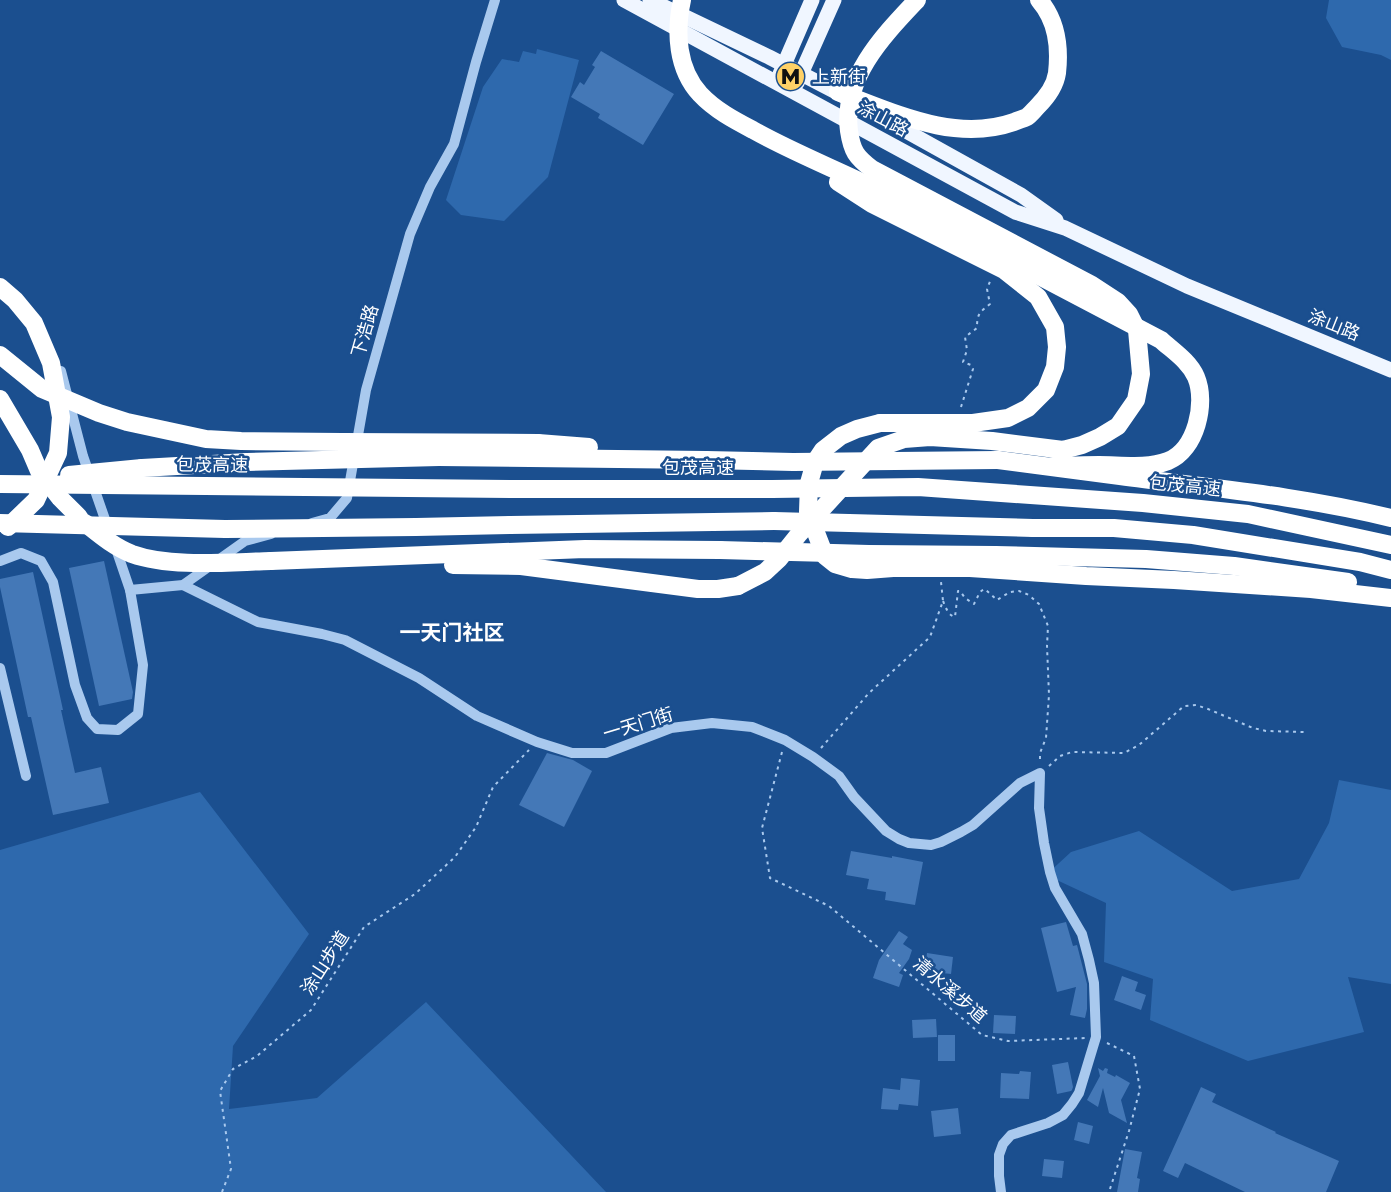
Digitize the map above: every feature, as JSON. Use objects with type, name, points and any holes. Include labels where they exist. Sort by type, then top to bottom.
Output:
[{"type":"highway","points":[[682,0],[678,19],[681,54],[691,83],[714,107],[780,145],[879,191],[1161,340],[1183,359],[1195,375],[1199,390],[1198,422],[1191,440],[1170,460],[1149,465],[1053,466]]},
{"type":"highway","points":[[519,558],[698,590],[738,586],[765,572],[779,559],[878,448],[904,439],[930,437],[992,441],[1063,450],[1082,445],[1118,426],[1136,400],[1142,374],[1137,330],[1129,314],[1118,302],[1092,285],[872,169],[858,159],[851,146],[847,118],[851,95],[858,75],[877,45],[917,0]]},
{"type":"highway","points":[[837,92],[933,125],[956,129],[999,127],[1027,117],[1047,98],[1056,76],[1059,50],[1054,26],[1039,0]]},
{"type":"highway","points":[[780,145],[872,204],[1004,270],[1038,297],[1055,327],[1057,347],[1055,367],[1046,390],[1028,408],[1008,418],[973,423],[880,423],[856,429],[841,436],[823,450],[815,462],[809,483],[808,512],[825,556],[836,564],[852,569],[970,568],[1300,588],[1391,598]]},
{"type":"highway","points":[[0,287],[15,300],[34,323],[51,363],[62,417],[58,453],[36,500],[0,534]]},
{"type":"highway","points":[[0,355],[42,389],[99,413],[127,422],[206,439],[538,450],[625,450],[701,460],[793,462],[998,460],[1306,501],[1391,518]]},
{"type":"highway","points":[[0,399],[30,450],[39,471],[79,518],[105,539],[132,554],[160,560],[194,563],[314,560],[374,566],[519,558],[640,548],[995,555],[1146,559],[1234,566],[1342,580],[1391,590]]},
{"type":"highway","points":[[0,483],[142,468],[248,462],[439,457],[538,450]]},
{"type":"highway","name":"包茂高速","points":[[0,483],[512,489],[918,487],[1143,503],[1248,514],[1391,545]]},
{"type":"highway","points":[[0,523],[225,529],[774,521],[1114,528],[1193,535],[1360,562],[1391,570]]},
{"type":"main road","name":"涂山路","points":[[624,0],[1015,212],[1065,228],[1187,286],[1391,369]]},
{"type":"main road","name":"涂山路","points":[[650,0],[837,92],[1021,195],[1065,228]]},
{"type":"main road","points":[[776,81],[812,0]]},
{"type":"main road","points":[[793,91],[834,0]]},
{"type":"street","name":"下浩路","points":[[183,585],[245,542],[330,518],[347,498],[366,390],[410,234],[430,187],[454,144],[495,0]]},
{"type":"street","points":[[0,561],[21,553],[41,561],[53,582],[75,685],[87,718],[96,729],[118,730],[138,714],[143,665],[130,590],[83,456],[57,359]]},
{"type":"street","points":[[130,590],[183,585]]},
{"type":"street","name":"一天门街","points":[[183,585],[258,622],[322,633],[345,640],[419,678],[477,716],[537,742],[572,753],[606,753],[671,728],[712,723],[752,727],[785,740],[813,757],[839,777],[854,797],[886,831],[899,839],[920,844],[931,845],[941,842],[973,825],[1020,783],[1040,773]]},
{"type":"street","points":[[0,668],[26,776]]},
{"type":"street","points":[[1000,1192],[999,1155],[1003,1144],[1011,1135],[1048,1123],[1063,1115],[1079,1093],[1096,1037],[1094,983],[1082,934],[1055,888],[1050,872],[1039,808],[1040,773]]},
{"type":"path","points":[[963,362],[967,350],[965,337],[977,328],[977,316],[990,304],[987,289]]},
{"type":"path","points":[[813,757],[869,693],[930,637],[943,601],[947,610],[956,617],[958,591],[974,604],[984,589],[997,600],[1010,592],[1019,591],[1029,595],[1039,604],[1048,626],[1049,695],[1046,738],[1040,753],[1040,773]]},
{"type":"path","points":[[1040,773],[1060,756],[1072,752],[1124,753],[1139,745],[1184,706],[1196,705],[1266,731],[1305,732]]},
{"type":"path","name":"清水溪步道","points":[[785,740],[762,828],[770,878],[829,906],[982,1035],[1008,1041],[1096,1037],[1134,1056],[1140,1089],[1109,1192]]},
{"type":"path","name":"涂山步道","points":[[222,1192],[231,1169],[220,1091],[233,1069],[257,1056],[311,1010],[364,927],[415,894],[455,856],[476,827],[493,787],[537,742]]},
{"type":"shaded area","points":[[1329,0],[1391,0],[1391,60],[1381,55],[1342,47],[1326,18]]},
{"type":"shaded area","points":[[537,49],[579,60],[548,177],[504,221],[461,215],[446,200],[483,87],[502,59],[519,62],[523,51],[536,54]]},
{"type":"shaded area","points":[[1339,780],[1391,790],[1391,984],[1348,977],[1364,1032],[1248,1061],[1150,1020],[1153,979],[1104,962],[1106,903],[1046,875],[1071,852],[1139,831],[1232,891],[1299,879],[1329,823]]},
{"type":"shaded area","points":[[200,792],[309,934],[233,1046],[229,1109],[317,1098],[426,1002],[606,1192],[0,1192],[0,850]]},
{"type":"building","points":[[601,51],[674,94],[643,145],[598,118],[600,114],[571,97],[580,82],[584,85]]},
{"type":"building","points":[[104,561],[133,692],[132,699],[99,706],[69,568]]},
{"type":"building","points":[[33,572],[75,773],[101,767],[109,803],[53,815],[31,717],[28,717],[0,587],[0,579]]},
{"type":"building","points":[[547,753],[573,760],[592,771],[564,827],[519,805]]},
{"type":"building","points":[[851,851],[923,862],[915,905],[885,900],[886,892],[867,889],[869,879],[846,875]]},
{"type":"building","points":[[1066,922],[1073,946],[1077,945],[1087,984],[1085,1018],[1070,1015],[1076,987],[1057,992],[1041,928]]},
{"type":"building","points":[[899,931],[908,937],[903,944],[912,950],[909,959],[899,973],[903,975],[899,987],[873,978],[879,960]]},
{"type":"building","points":[[927,953],[953,957],[951,974],[925,971]]},
{"type":"building","points":[[1122,976],[1138,982],[1135,991],[1146,995],[1141,1010],[1114,1000]]},
{"type":"building","points":[[994,1015],[1016,1016],[1015,1034],[993,1033]]},
{"type":"building","points":[[936,1019],[937,1037],[913,1038],[912,1020]]},
{"type":"building","points":[[938,1035],[955,1035],[955,1061],[938,1061]]},
{"type":"building","points":[[1068,1062],[1072,1090],[1057,1094],[1052,1065]]},
{"type":"building","points":[[1098,1068],[1103,1071],[1105,1068],[1108,1069],[1107,1073],[1130,1083],[1121,1100],[1127,1123],[1109,1113],[1103,1088],[1098,1107],[1087,1100],[1100,1076]]},
{"type":"building","points":[[1020,1071],[1031,1072],[1029,1099],[1000,1098],[1001,1073],[1019,1074]]},
{"type":"building","points":[[901,1078],[920,1080],[918,1106],[899,1104],[898,1110],[881,1109],[883,1088],[900,1090]]},
{"type":"building","points":[[1201,1087],[1216,1094],[1212,1102],[1339,1161],[1326,1192],[1245,1192],[1185,1163],[1178,1178],[1163,1171]]},
{"type":"building","points":[[958,1108],[961,1134],[934,1137],[931,1111]]},
{"type":"building","points":[[1078,1122],[1093,1126],[1089,1144],[1074,1140]]},
{"type":"building","points":[[1125,1149],[1142,1152],[1137,1178],[1140,1179],[1138,1192],[1117,1192]]},
{"type":"building","points":[[1044,1159],[1064,1161],[1062,1178],[1042,1176]]},
{"type":"place","name":"上新街","points":[[791,77]]},
{"type":"district","name":"一天门社区","points":[[452,632]]}]
